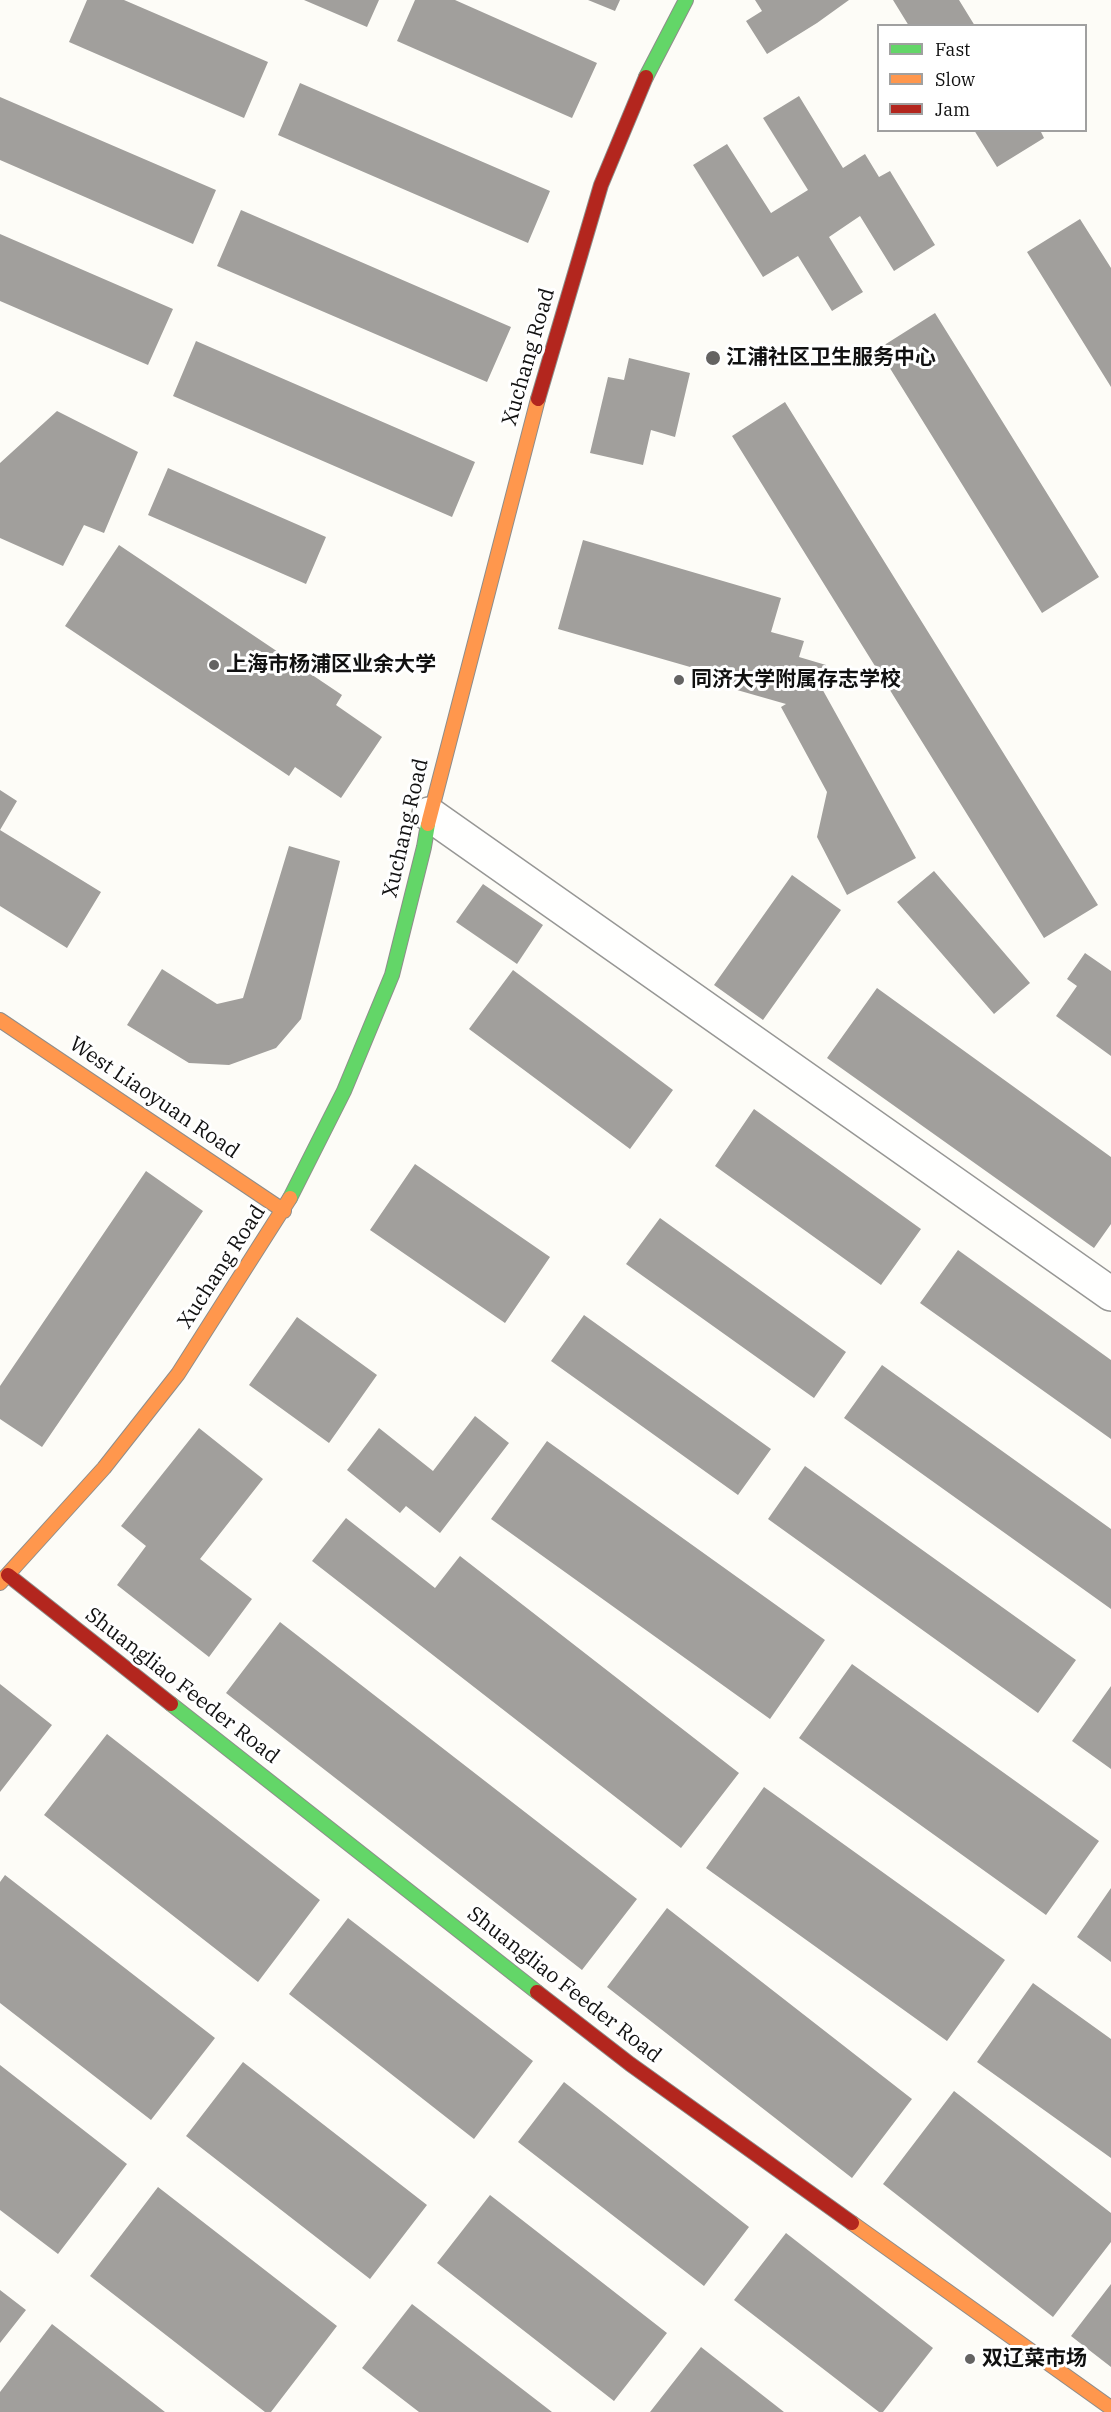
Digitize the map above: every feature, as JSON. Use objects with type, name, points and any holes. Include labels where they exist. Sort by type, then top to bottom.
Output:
[{"type":"street","name":"Xuchang Road","points":[[4,1579],[104,1468],[177,1374],[284,1211],[344,1091],[392,975],[424,847],[429,814],[540,391],[601,185],[651,66],[686,0]]},
{"type":"street","points":[[429,814],[1111,1294]]},
{"type":"street","name":"West Liaoyuan Road","points":[[0,1020],[284,1211]]},
{"type":"street","name":"Shuangliao Feeder Road","points":[[4,1579],[630,2064],[1111,2408]]},
{"type":"building","points":[[87,0],[124,0],[268,62],[244,118],[69,42]]},
{"type":"building","points":[[304,0],[379,0],[367,27]]},
{"type":"building","points":[[415,0],[455,0],[597,63],[572,118],[397,41]]},
{"type":"building","points":[[588,0],[620,0],[615,11]]},
{"type":"building","points":[[755,0],[849,0],[767,54],[746,21],[762,11]]},
{"type":"building","points":[[893,0],[959,0],[974,24],[908,24]]},
{"type":"building","points":[[300,83],[550,191],[528,243],[278,135]]},
{"type":"building","points":[[799,96],[843,168],[865,154],[879,177],[890,171],[935,245],[894,271],[860,216],[829,237],[863,292],[832,311],[798,256],[763,277],[693,165],[727,144],[771,213],[808,190],[763,118]]},
{"type":"building","points":[[0,97],[216,190],[193,244],[0,160]]},
{"type":"building","points":[[975,132],[1041,132],[1044,138],[997,167]]},
{"type":"building","points":[[241,210],[511,327],[487,382],[217,266]]},
{"type":"building","points":[[1080,219],[1111,268],[1111,387],[1027,252]]},
{"type":"building","points":[[0,234],[173,309],[148,365],[0,301]]},
{"type":"building","points":[[935,313],[1099,577],[1042,613],[878,349]]},
{"type":"building","points":[[196,341],[475,462],[452,517],[173,396]]},
{"type":"building","points":[[629,358],[690,373],[675,437],[651,430],[643,465],[590,453],[608,377],[624,380]]},
{"type":"building","points":[[785,402],[1098,905],[1044,938],[732,436]]},
{"type":"building","points":[[57,411],[138,452],[104,533],[84,525],[63,566],[0,538],[0,463]]},
{"type":"building","points":[[168,468],[326,537],[306,584],[148,515]]},
{"type":"building","points":[[583,540],[781,598],[771,632],[804,641],[799,657],[826,665],[820,685],[916,858],[847,895],[817,837],[827,792],[781,707],[786,704],[716,684],[718,675],[558,629]]},
{"type":"building","points":[[119,545],[342,695],[336,705],[382,737],[341,798],[295,767],[289,776],[65,626]]},
{"type":"building","points":[[0,790],[17,801],[0,830]]},
{"type":"building","points":[[0,830],[101,892],[67,948],[0,906]]},
{"type":"building","points":[[289,846],[340,861],[301,1019],[276,1048],[229,1065],[189,1063],[127,1025],[162,969],[217,1004],[243,998]]},
{"type":"building","points":[[934,871],[1030,983],[994,1014],[897,902]]},
{"type":"building","points":[[792,875],[841,910],[763,1020],[714,985]]},
{"type":"building","points":[[483,884],[543,925],[517,964],[456,922]]},
{"type":"building","points":[[1085,953],[1111,971],[1111,1056],[1056,1016],[1077,986],[1067,979]]},
{"type":"building","points":[[513,970],[673,1090],[630,1149],[469,1029]]},
{"type":"building","points":[[877,988],[1111,1157],[1111,1224],[1094,1248],[827,1058]]},
{"type":"building","points":[[754,1109],[921,1229],[881,1285],[715,1166]]},
{"type":"building","points":[[415,1164],[550,1257],[505,1323],[370,1230]]},
{"type":"building","points":[[146,1171],[203,1211],[42,1447],[0,1419],[0,1386]]},
{"type":"building","points":[[660,1218],[846,1352],[814,1398],[626,1264]]},
{"type":"building","points":[[958,1250],[1111,1360],[1111,1439],[920,1303]]},
{"type":"building","points":[[584,1315],[771,1449],[738,1495],[551,1361]]},
{"type":"building","points":[[297,1317],[377,1375],[329,1443],[249,1385]]},
{"type":"building","points":[[882,1365],[1111,1529],[1111,1609],[844,1418]]},
{"type":"building","points":[[475,1416],[509,1443],[440,1533],[406,1506],[400,1513],[347,1470],[379,1428],[433,1471]]},
{"type":"building","points":[[199,1428],[263,1479],[200,1559],[252,1599],[209,1657],[117,1585],[146,1546],[121,1526]]},
{"type":"building","points":[[547,1441],[825,1640],[770,1719],[491,1519]]},
{"type":"building","points":[[805,1466],[1076,1660],[1038,1713],[768,1519]]},
{"type":"building","points":[[346,1518],[435,1588],[460,1556],[739,1773],[681,1848],[312,1561]]},
{"type":"building","points":[[280,1622],[637,1899],[582,1970],[226,1693]]},
{"type":"building","points":[[852,1664],[1099,1841],[1046,1915],[799,1738]]},
{"type":"building","points":[[0,1684],[52,1725],[0,1792]]},
{"type":"building","points":[[1111,1686],[1111,1769],[1072,1741]]},
{"type":"building","points":[[107,1734],[320,1900],[258,1982],[44,1815]]},
{"type":"building","points":[[764,1787],[1005,1960],[947,2041],[706,1868]]},
{"type":"building","points":[[5,1875],[215,2038],[151,2120],[0,2003],[0,1882]]},
{"type":"building","points":[[1111,1888],[1111,1962],[1077,1937]]},
{"type":"building","points":[[667,1908],[912,2099],[852,2178],[607,1987]]},
{"type":"building","points":[[348,1918],[533,2061],[474,2139],[289,1994]]},
{"type":"building","points":[[1033,1983],[1111,2039],[1111,2158],[977,2062]]},
{"type":"building","points":[[243,2062],[427,2205],[370,2279],[186,2136]]},
{"type":"building","points":[[0,2065],[127,2164],[58,2254],[0,2210]]},
{"type":"building","points":[[564,2082],[749,2227],[704,2286],[518,2142]]},
{"type":"building","points":[[954,2091],[1111,2213],[1111,2242],[1053,2317],[883,2184]]},
{"type":"building","points":[[158,2187],[337,2326],[271,2412],[265,2412],[90,2276]]},
{"type":"building","points":[[490,2195],[667,2333],[614,2401],[437,2263]]},
{"type":"building","points":[[786,2233],[933,2348],[883,2412],[879,2412],[734,2300]]},
{"type":"building","points":[[1111,2284],[1111,2367],[1071,2336]]},
{"type":"building","points":[[0,2290],[26,2310],[0,2343]]},
{"type":"building","points":[[412,2304],[552,2412],[419,2412],[362,2368]]},
{"type":"building","points":[[52,2324],[165,2412],[0,2412],[0,2392]]},
{"type":"building","points":[[701,2347],[784,2412],[650,2412]]},
{"type":"traffic: fast","points":[[646,77],[686,0]]},
{"type":"traffic: fast","points":[[290,1198],[344,1091],[392,975],[428,824]]},
{"type":"traffic: fast","points":[[171,1704],[537,1992]]},
{"type":"traffic: slow","points":[[428,824],[538,399]]},
{"type":"traffic: slow","points":[[0,1020],[284,1211]]},
{"type":"traffic: slow","points":[[0,1583],[104,1468],[178,1374],[290,1198]]},
{"type":"traffic: slow","points":[[852,2223],[1111,2408]]},
{"type":"traffic: jam","points":[[538,399],[601,185],[646,77]]},
{"type":"traffic: jam","points":[[8,1575],[171,1704]]},
{"type":"traffic: jam","points":[[537,1992],[630,2064],[852,2223]]},
{"type":"place","name":"江浦社区卫生服务中心","points":[[713,358]]},
{"type":"place","name":"上海市杨浦区业余大学","points":[[214,665]]},
{"type":"place","name":"同济大学附属存志学校","points":[[679,680]]},
{"type":"place","name":"双辽菜市场","points":[[970,2359]]}]
